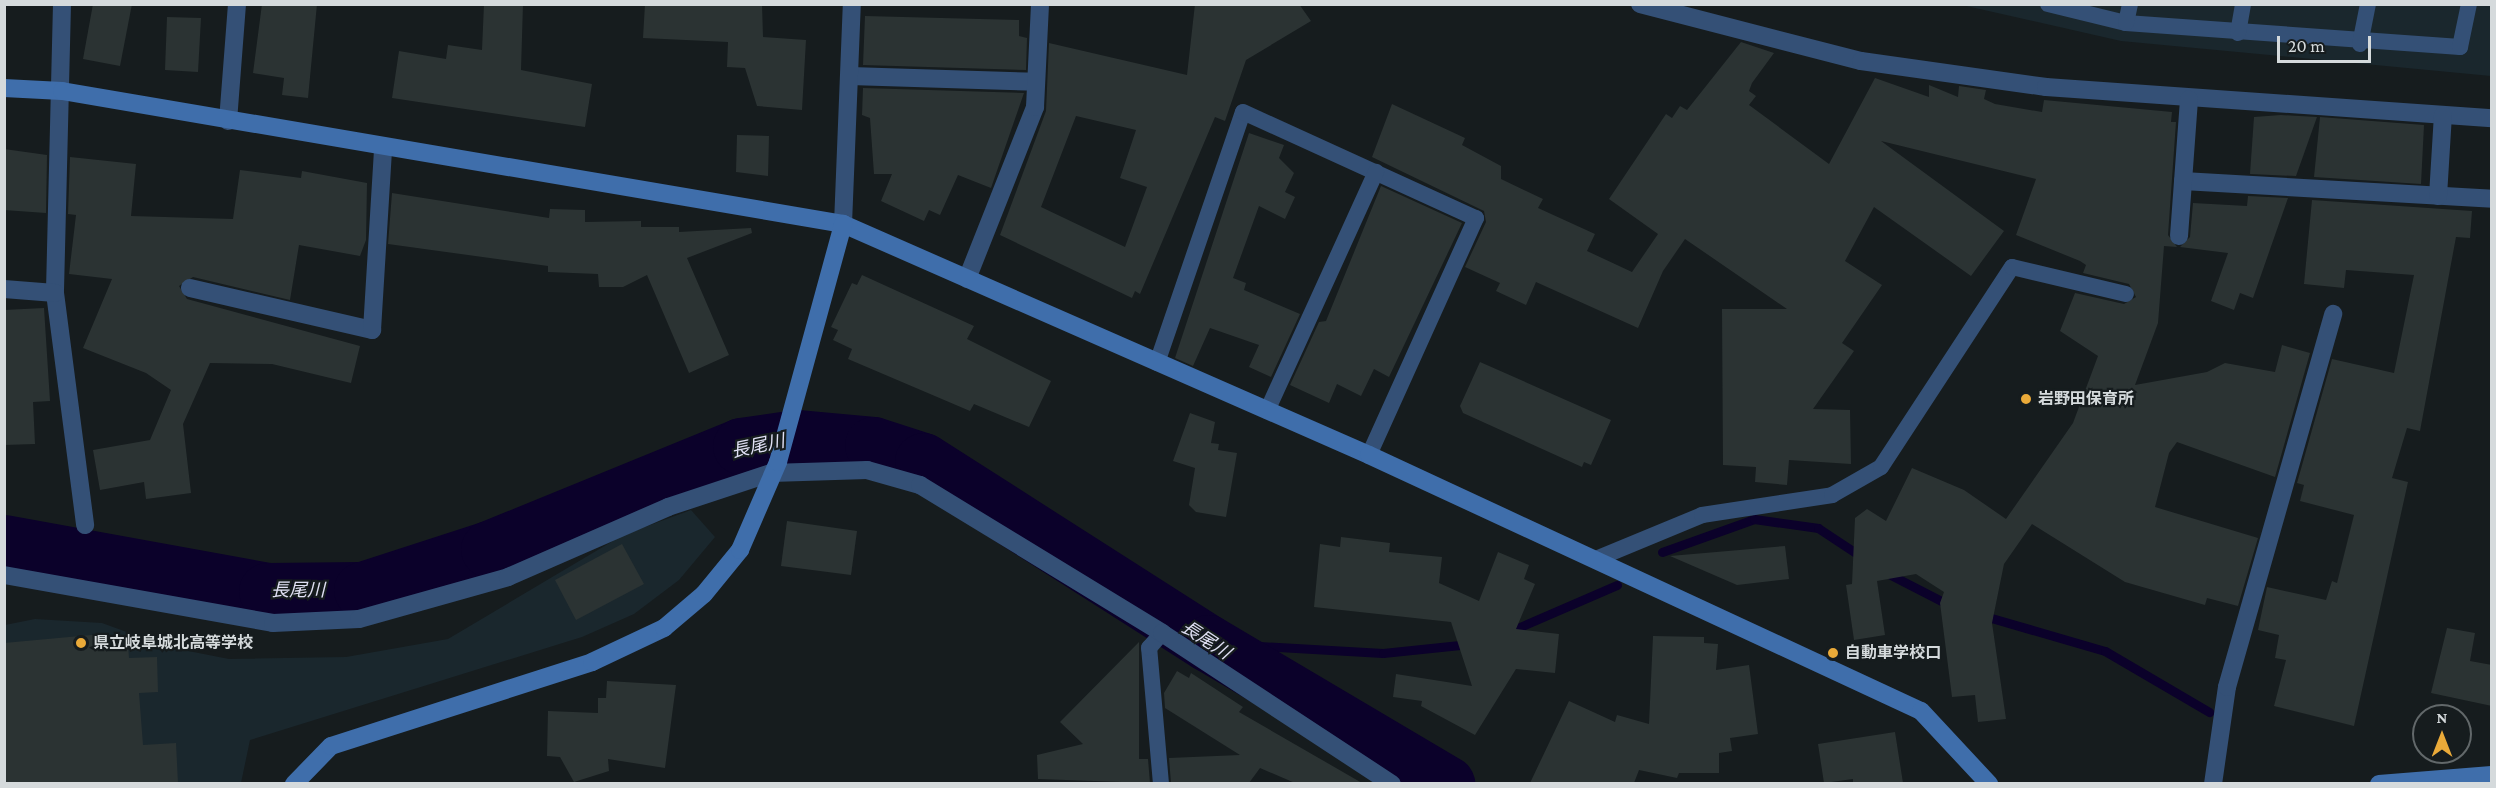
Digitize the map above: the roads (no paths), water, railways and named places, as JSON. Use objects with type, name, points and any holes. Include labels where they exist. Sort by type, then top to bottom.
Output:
[{"type":"street","points":[[62,4],[62,90],[55,293],[85,525]]},
{"type":"street","points":[[228,121],[237,4]]},
{"type":"street","points":[[294,783],[331,746],[592,662],[664,628],[704,594],[740,550],[774,468],[843,224],[852,4]]},
{"type":"street","points":[[967,279],[1035,107],[1040,4]]},
{"type":"street","points":[[1640,4],[1860,61],[2046,87],[2190,99],[2492,118]]},
{"type":"street","points":[[850,76],[1036,82]]},
{"type":"street","points":[[4,88],[62,90],[383,148],[754,205],[843,224],[1369,455],[1921,711],[1989,783]]},
{"type":"street","points":[[2179,236],[2190,99]]},
{"type":"street","points":[[2438,196],[2443,116]]},
{"type":"street","points":[[190,288],[372,330],[383,148]]},
{"type":"street","points":[[2183,181],[2492,199]]},
{"type":"street","points":[[4,289],[55,293]]},
{"type":"street","points":[[2212,783],[2227,687],[2333,314]]},
{"type":"street","points":[[4,575],[273,623],[359,619],[508,577],[668,507],[774,468],[867,470],[920,485],[1162,633],[1392,783]]},
{"type":"street","points":[[2379,783],[2492,775]]},
{"type":"lane","points":[[2048,4],[2126,23],[2360,44],[2460,47],[2469,4]]},
{"type":"lane","points":[[2126,23],[2130,4]]},
{"type":"lane","points":[[2238,33],[2243,4]]},
{"type":"lane","points":[[2360,44],[2368,4]]},
{"type":"lane","points":[[1157,363],[1243,112],[1476,218],[1369,455]]},
{"type":"lane","points":[[1267,411],[1376,172]]},
{"type":"lane","points":[[1596,559],[1702,514],[1832,495],[1881,467],[2012,267],[2126,294]]},
{"type":"lane","points":[[1161,783],[1149,648],[1162,633]]},
{"type":"waterway","name":"長尾川","points":[[4,543],[267,591],[362,590],[489,549],[741,446],[796,438],[873,445],[923,461],[1208,643],[1446,784]]},
{"type":"waterway","points":[[1662,552],[1754,519],[1818,528],[1862,557]]},
{"type":"waterway","points":[[1883,571],[1951,606]]},
{"type":"waterway","points":[[1506,633],[1617,585]]},
{"type":"waterway","points":[[1981,615],[2105,651],[2209,712]]},
{"type":"waterway","points":[[1208,643],[1383,653],[1470,644]]},
{"type":"place","name":"岩野田保育所","points":[[2026,399]]},
{"type":"place","name":"県立岐阜城北高等学校","points":[[81,643]]},
{"type":"place","name":"自動車学校口","points":[[1833,653]]}]
